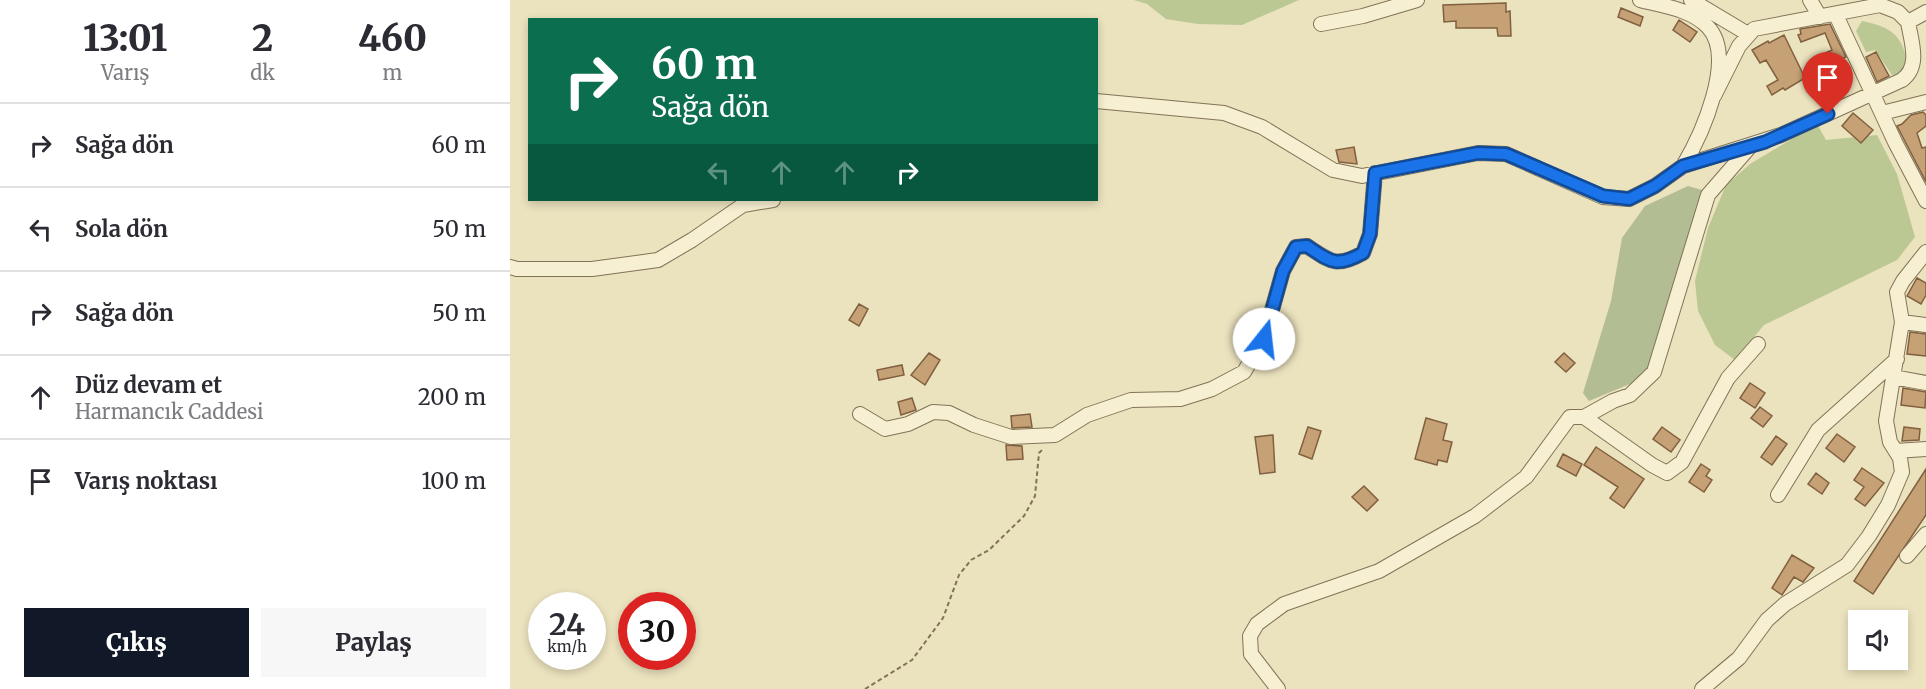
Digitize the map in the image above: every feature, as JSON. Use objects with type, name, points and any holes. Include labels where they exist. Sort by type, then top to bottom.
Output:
[{"type":"street","points":[[1321,24],[1363,16],[1417,0]]},
{"type":"street","points":[[1640,0],[1686,13],[1708,28],[1716,41],[1718,51],[1714,96]]},
{"type":"street","points":[[1691,0],[1748,34]]},
{"type":"street","points":[[1810,0],[1821,17]]},
{"type":"street","points":[[1098,101],[1224,112],[1262,127],[1333,170],[1362,176],[1478,153],[1506,154],[1603,196],[1629,199],[1655,186],[1683,166],[1781,135],[1902,80],[1911,71],[1914,56],[1908,22],[1898,12],[1880,5],[1836,15],[1763,26],[1748,34],[1739,46],[1714,96],[1705,126],[1683,166]]},
{"type":"street","points":[[1908,22],[1926,12]]},
{"type":"street","points":[[1836,15],[1882,113],[1924,193]]},
{"type":"street","points":[[1882,113],[1926,102]]},
{"type":"street","points":[[1278,689],[1251,654],[1250,636],[1257,624],[1284,604],[1379,571],[1475,516],[1526,477],[1570,417],[1584,417],[1613,401],[1630,395],[1654,372],[1708,195],[1749,147]]},
{"type":"street","points":[[860,414],[885,429],[908,424],[933,412],[949,413],[974,425],[1011,437],[1055,435],[1087,415],[1131,400],[1179,399],[1212,389],[1244,372],[1264,339],[1283,271],[1296,247],[1307,246],[1331,262],[1347,262],[1363,253],[1370,234],[1375,173]]},
{"type":"street","points":[[510,267],[517,269],[592,269],[658,260],[743,205],[767,201]]},
{"type":"street","points":[[1702,689],[1738,658],[1767,620],[1805,590],[1838,572],[1854,556],[1879,520],[1901,479],[1902,465],[1890,442],[1886,421],[1902,322],[1897,292],[1926,252]]},
{"type":"street","points":[[1902,322],[1922,324],[1926,310]]},
{"type":"street","points":[[1584,417],[1667,473],[1682,462],[1728,378],[1758,344]]},
{"type":"street","points":[[1778,495],[1818,430],[1897,359]]},
{"type":"street","points":[[1893,377],[1926,383]]},
{"type":"street","points":[[1896,451],[1926,449]]},
{"type":"street","points":[[1907,556],[1926,534]]},
{"type":"path","points":[[866,689],[912,660],[943,618],[959,575],[971,560],[989,550],[1024,516],[1035,496],[1039,453],[1055,435]]},
{"type":"green space","points":[[1134,0],[1299,0],[1242,25],[1198,24],[1166,19],[1147,4]]},
{"type":"green space","points":[[1862,21],[1881,26],[1899,39],[1908,65],[1902,74],[1892,75],[1875,50],[1866,52],[1856,31]]},
{"type":"green space","points":[[1817,124],[1826,140],[1877,135],[1897,174],[1915,237],[1897,260],[1764,325],[1735,360],[1715,345],[1698,311],[1695,281],[1708,228],[1726,185],[1750,164]]},
{"type":"green space","points":[[1688,186],[1702,190],[1651,365],[1637,381],[1589,401],[1583,393],[1611,301],[1622,238],[1645,206]]},
{"type":"building","points":[[1506,3],[1506,12],[1510,11],[1511,36],[1498,36],[1497,28],[1456,28],[1456,21],[1444,22],[1443,5]]},
{"type":"building","points":[[1621,8],[1643,17],[1640,26],[1618,17]]},
{"type":"building","points":[[1679,20],[1697,32],[1690,42],[1673,30]]},
{"type":"building","points":[[1830,24],[1846,57],[1816,71],[1812,59],[1832,50],[1825,33],[1801,42],[1798,35],[1801,34],[1800,29]]},
{"type":"building","points":[[1784,35],[1805,78],[1772,95],[1767,86],[1778,80],[1766,60],[1760,63],[1752,50]]},
{"type":"building","points":[[1876,52],[1889,76],[1877,82],[1866,57]]},
{"type":"building","points":[[1923,112],[1926,115],[1926,126],[1917,133],[1922,148],[1926,147],[1926,182],[1897,126],[1911,115]]},
{"type":"building","points":[[1853,113],[1873,130],[1861,143],[1842,126]]},
{"type":"building","points":[[1354,147],[1357,164],[1339,162],[1336,150]]},
{"type":"building","points":[[1917,278],[1926,283],[1926,295],[1921,304],[1907,296]]},
{"type":"building","points":[[859,304],[868,309],[859,326],[849,320]]},
{"type":"building","points":[[1910,332],[1926,334],[1926,356],[1907,354]]},
{"type":"building","points":[[929,353],[940,360],[925,385],[911,375]]},
{"type":"building","points":[[1564,353],[1575,363],[1566,372],[1555,362]]},
{"type":"building","points":[[902,365],[904,375],[879,380],[877,370]]},
{"type":"building","points":[[1750,383],[1765,393],[1755,408],[1740,398]]},
{"type":"building","points":[[1903,388],[1926,392],[1925,408],[1901,405]]},
{"type":"building","points":[[912,398],[916,410],[901,415],[898,402]]},
{"type":"building","points":[[1760,407],[1772,416],[1763,427],[1751,418]]},
{"type":"building","points":[[1030,414],[1032,427],[1012,428],[1011,416]]},
{"type":"building","points":[[1426,418],[1447,424],[1443,440],[1452,442],[1447,462],[1438,460],[1437,465],[1415,459]]},
{"type":"building","points":[[1308,427],[1321,431],[1312,459],[1299,454]]},
{"type":"building","points":[[1662,427],[1680,440],[1671,452],[1653,439]]},
{"type":"building","points":[[1904,427],[1920,429],[1919,440],[1902,441]]},
{"type":"building","points":[[1837,434],[1855,447],[1844,462],[1826,448]]},
{"type":"building","points":[[1273,435],[1275,472],[1260,474],[1255,437]]},
{"type":"building","points":[[1776,436],[1787,444],[1772,465],[1761,457]]},
{"type":"building","points":[[1006,445],[1022,446],[1023,459],[1007,460]]},
{"type":"building","points":[[1596,447],[1644,479],[1624,508],[1610,498],[1618,487],[1584,465]]},
{"type":"building","points":[[1563,454],[1582,464],[1576,476],[1557,466]]},
{"type":"building","points":[[1701,464],[1710,470],[1706,476],[1712,480],[1704,492],[1689,482]]},
{"type":"building","points":[[1862,468],[1884,483],[1865,506],[1855,499],[1864,487],[1854,480]]},
{"type":"building","points":[[1926,469],[1926,515],[1873,594],[1854,581]]},
{"type":"building","points":[[1816,473],[1829,483],[1822,494],[1808,484]]},
{"type":"building","points":[[1364,486],[1378,500],[1367,511],[1352,497]]},
{"type":"building","points":[[1792,555],[1814,568],[1803,582],[1794,577],[1782,595],[1772,588]]},
{"type":"route","points":[[1264,339],[1283,271],[1296,247],[1307,246],[1331,262],[1347,262],[1363,253],[1370,234],[1375,173],[1478,153],[1506,154],[1603,196],[1629,199],[1655,186],[1683,166],[1765,142],[1828,114]]}]
